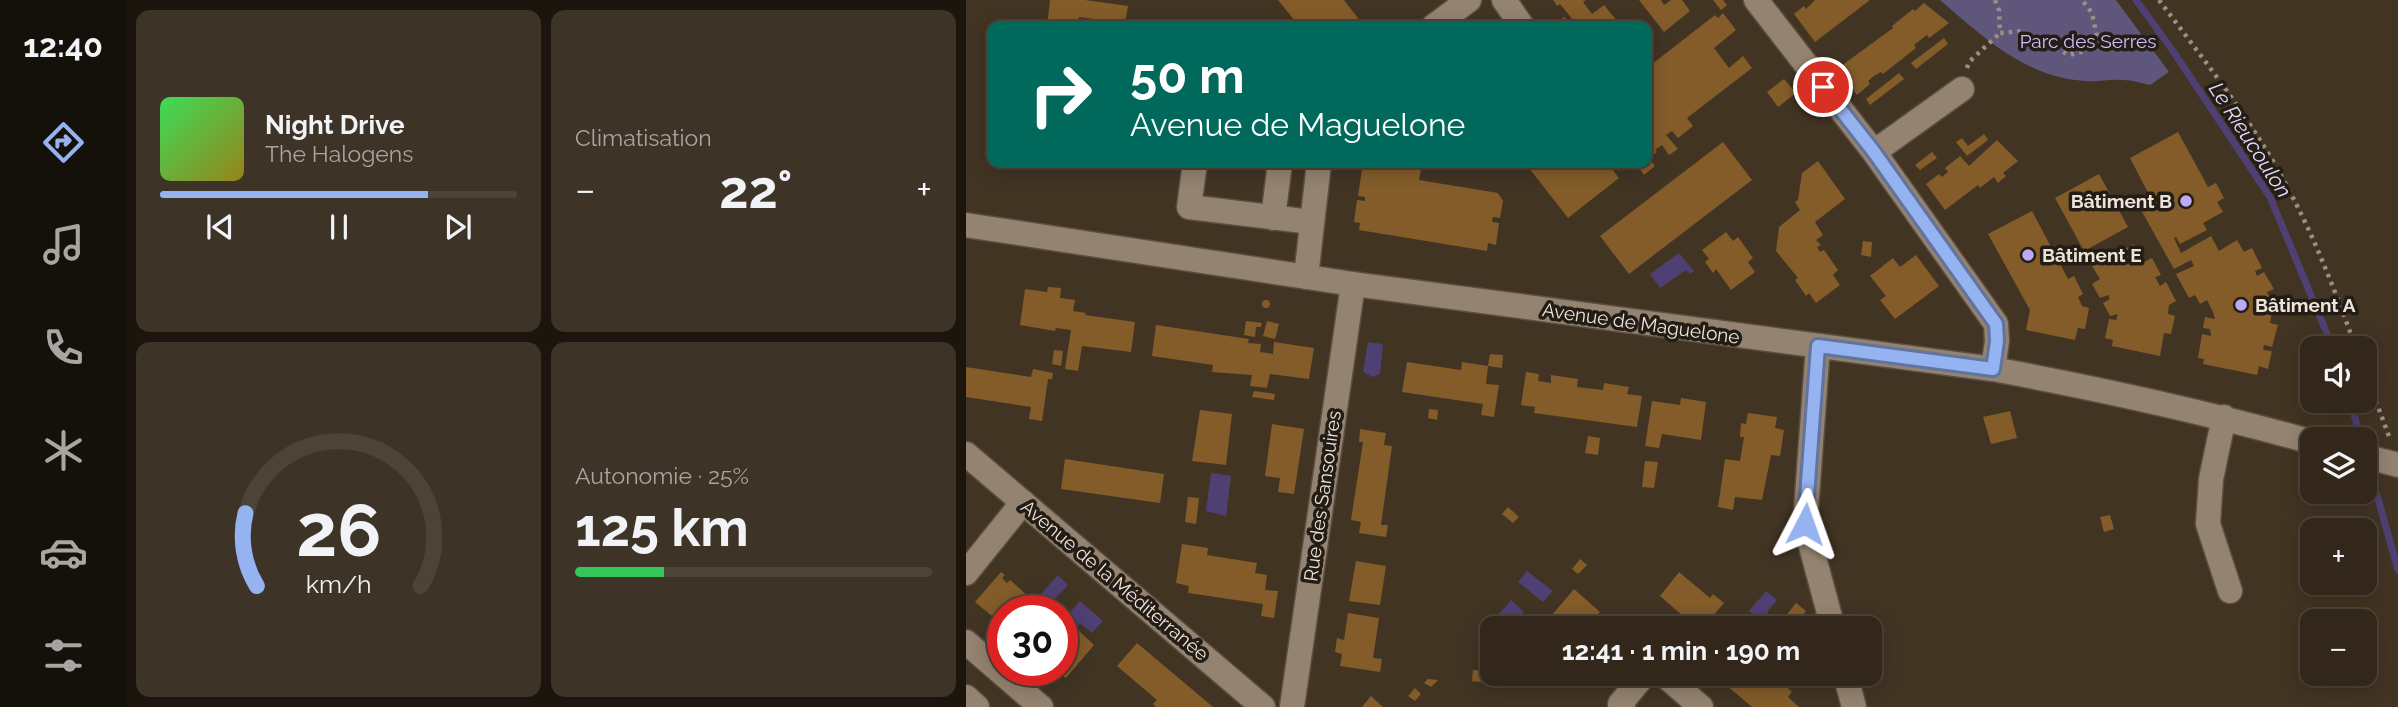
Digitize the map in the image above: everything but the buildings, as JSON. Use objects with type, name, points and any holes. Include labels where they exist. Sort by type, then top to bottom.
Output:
[{"type":"street","points":[[1441,21],[1469,0]]},
{"type":"street","points":[[1504,0],[1519,21]]},
{"type":"street","points":[[1756,0],[1874,152],[1996,324],[1993,369]]},
{"type":"street","points":[[1874,152],[1962,89]]},
{"type":"street","points":[[1194,168],[1189,207],[1311,222]]},
{"type":"street","points":[[1273,218],[1279,168]]},
{"type":"street","points":[[1306,277],[1318,168]]},
{"type":"street","name":"Avenue de Maguelone","points":[[966,225],[1353,284],[1993,369],[2224,417],[2300,439]]},
{"type":"street","name":"Rue des Sansouires","points":[[1292,707],[1353,284]]},
{"type":"street","points":[[1818,346],[1805,524],[1830,616]]},
{"type":"street","points":[[2224,417],[2211,479],[2208,524],[2230,591]]},
{"type":"street","name":"Avenue de la Méditerranée","points":[[966,454],[1263,707]]},
{"type":"street","points":[[966,573],[1023,502]]},
{"type":"street","points":[[966,642],[1041,707]]},
{"type":"street","points":[[1623,707],[1620,704],[1635,686]]},
{"type":"street","points":[[1677,686],[1701,707]]},
{"type":"street","points":[[1848,686],[1854,707]]},
{"type":"street","points":[[966,697],[977,707]]},
{"type":"path","points":[[1995,0],[2000,33]]},
{"type":"path","points":[[1962,89],[1969,62],[2000,33],[2022,31],[2068,55],[2085,51],[2097,37],[2092,13],[2082,0]]},
{"type":"path","points":[[2159,0],[2245,116],[2284,180],[2325,264],[2352,336]]},
{"type":"path","points":[[2377,404],[2390,440],[2383,461]]},
{"type":"green space","name":"Parc des Serres","points":[[1940,0],[2116,0],[2169,72],[2150,85],[2126,80],[2085,81],[2043,72],[2006,53]]},
{"type":"shaded area","points":[[1679,253],[1694,271],[1690,274],[1686,270],[1660,288],[1650,274]]},
{"type":"shaded area","points":[[1368,342],[1383,344],[1380,374],[1373,377],[1363,372]]},
{"type":"shaded area","points":[[1211,473],[1231,476],[1226,516],[1206,511]]},
{"type":"shaded area","points":[[1527,571],[1553,591],[1543,602],[1518,582]]},
{"type":"shaded area","points":[[1058,575],[1068,585],[1058,595],[1040,595]]},
{"type":"shaded area","points":[[1766,591],[1777,600],[1767,612],[1771,616],[1755,616],[1749,611]]},
{"type":"shaded area","points":[[1511,600],[1524,612],[1520,616],[1497,616]]},
{"type":"shaded area","points":[[1080,601],[1103,621],[1092,633],[1080,623],[1078,625]]},
{"type":"waterway","name":"Le Rieucoulon","points":[[2136,0],[2270,197],[2328,336]]},
{"type":"waterway","name":"Le Rieucoulon","points":[[2353,413],[2358,427]]},
{"type":"waterway","name":"Le Rieucoulon","points":[[2377,495],[2398,570]]},
{"type":"place","name":"Bâtiment B","points":[[2186,201]]},
{"type":"place","name":"Bâtiment E","points":[[2028,255]]},
{"type":"place","name":"Bâtiment A","points":[[2241,305]]},
{"type":"route","points":[[1805,524],[1818,346],[1993,369],[1997,341],[1996,324],[1874,152],[1823,87]]}]
